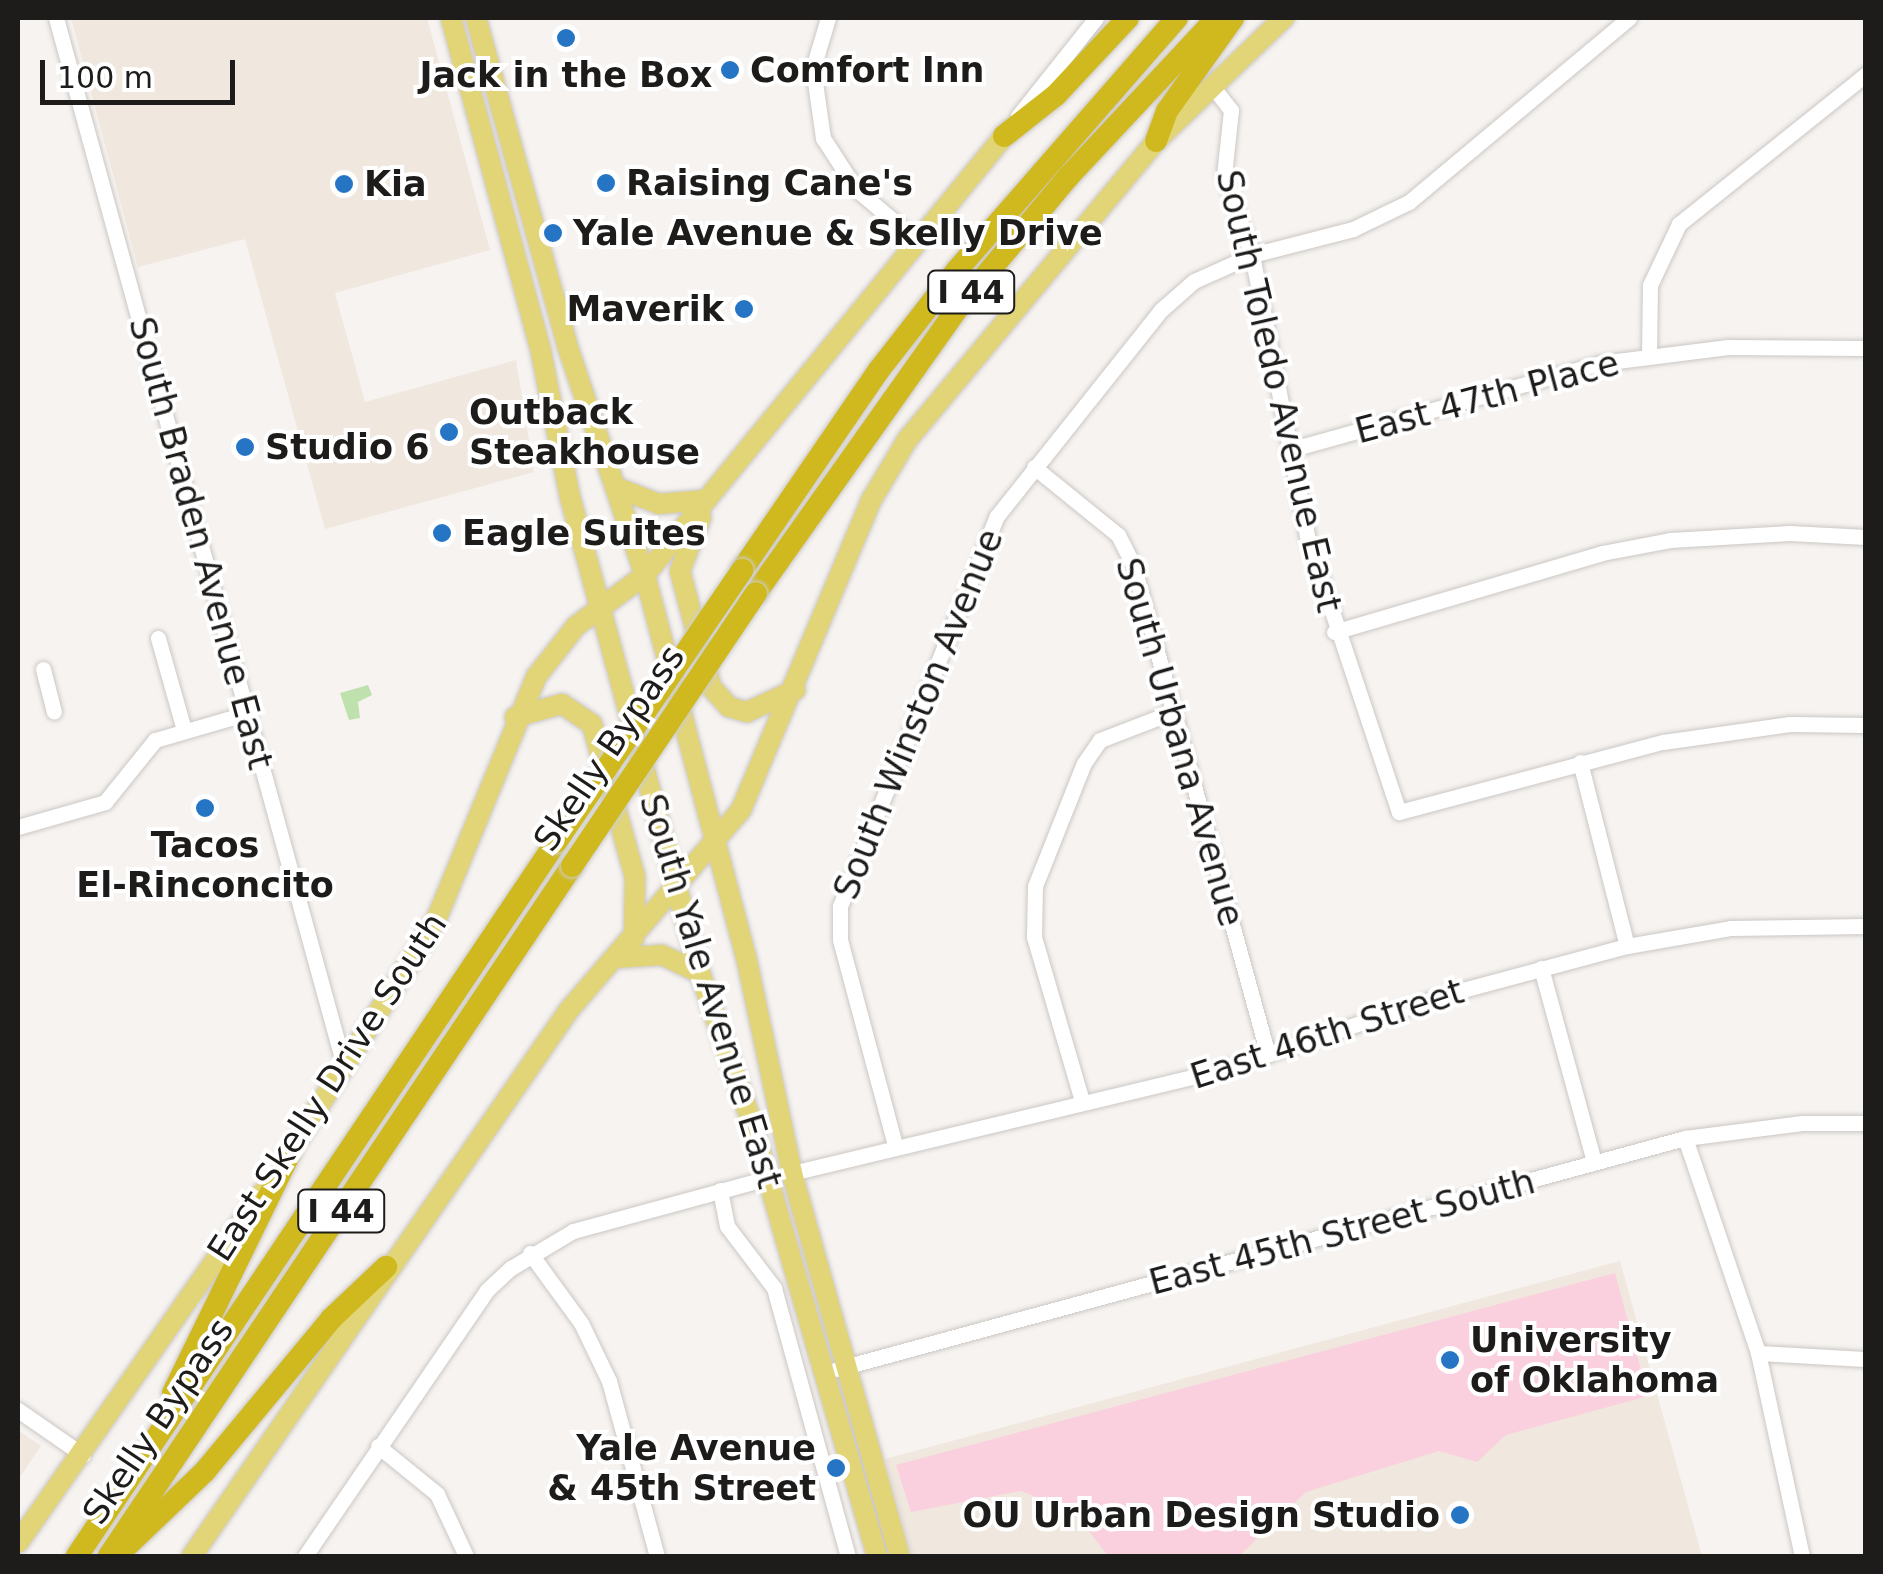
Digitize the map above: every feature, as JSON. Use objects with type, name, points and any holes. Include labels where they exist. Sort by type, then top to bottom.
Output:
[{"type":"highway","points":[[1004,136],[1056,95],[1128,18]]},
{"type":"highway","name":"Skelly Bypass","points":[[78,1556],[556,842],[878,370],[958,269],[1177,18]]},
{"type":"highway","name":"Skelly Bypass","points":[[112,1556],[756,593],[975,287],[1217,18]]},
{"type":"highway","points":[[1156,140],[1167,111],[1234,18]]},
{"type":"highway","points":[[137,1468],[292,1149]]},
{"type":"highway","points":[[112,1556],[205,1471],[330,1318],[386,1266]]},
{"type":"main road","name":"South Yale Avenue East","points":[[450,18],[541,352],[557,446],[700,974],[768,1178],[877,1556]]},
{"type":"main road","name":"South Yale Avenue East","points":[[476,18],[567,345],[644,575],[715,844],[792,1173],[900,1556]]},
{"type":"main road","points":[[192,1556],[386,1266],[558,1025],[715,844],[753,789],[894,459],[1156,140],[1284,18]]},
{"type":"main road","points":[[477,115],[501,108]]},
{"type":"main road","name":"East Skelly Drive South","points":[[18,1542],[83,1455],[345,1069],[452,887],[515,717],[550,658],[600,608],[644,575],[1004,136]]},
{"type":"main road","points":[[530,311],[555,304]]},
{"type":"main road","points":[[541,352],[567,345]]},
{"type":"main road","points":[[618,488],[660,504],[710,494]]},
{"type":"main road","points":[[710,494],[680,572],[710,687],[729,707],[747,712],[795,690]]},
{"type":"main road","points":[[515,717],[562,704],[592,724],[636,877],[634,938]]},
{"type":"main road","points":[[614,958],[662,954],[700,974]]},
{"type":"main road","points":[[768,1178],[792,1173]]},
{"type":"main road","points":[[871,1534],[893,1528]]},
{"type":"street","name":"South Braden Avenue East","points":[[56,18],[345,1069]]},
{"type":"street","points":[[828,18],[813,68],[823,138],[856,190],[917,241]]},
{"type":"street","name":"East Skelly Drive South","points":[[1004,136],[1096,18]]},
{"type":"street","name":"South Winston Avenue","points":[[895,1145],[840,940],[840,906],[990,528],[1034,467],[1161,310],[1194,281],[1252,255],[1353,229],[1409,202],[1629,18]]},
{"type":"street","points":[[1649,355],[1650,285],[1679,224],[1866,74]]},
{"type":"street","name":"South Toledo Avenue East","points":[[1212,86],[1231,110],[1224,175],[1252,255],[1288,450],[1334,632],[1399,812],[1580,762]]},
{"type":"street","name":"East 47th Place","points":[[1288,450],[1545,376],[1649,355],[1728,346],[1866,348]]},
{"type":"street","name":"South Urbana Avenue","points":[[1034,467],[1109,526],[1126,549],[1268,1055]]},
{"type":"street","points":[[1334,632],[1586,557],[1670,540],[1775,533],[1866,536]]},
{"type":"street","points":[[158,638],[184,730]]},
{"type":"street","points":[[43,670],[54,712]]},
{"type":"street","points":[[1082,1101],[1034,937],[1035,886],[1084,763],[1100,740],[1173,712]]},
{"type":"street","points":[[18,827],[105,802],[142,750],[184,730],[248,713]]},
{"type":"street","points":[[1626,946],[1580,762],[1724,731],[1866,725]]},
{"type":"street","name":"East 46th Street","points":[[792,1173],[1268,1055],[1541,968],[1626,946],[1731,928],[1866,926]]},
{"type":"street","points":[[1541,968],[1594,1162]]},
{"type":"street","name":"East 45th Street South","points":[[824,1372],[1685,1138],[1802,1123],[1866,1123]]},
{"type":"street","points":[[1685,1138],[1758,1353],[1802,1556]]},
{"type":"street","points":[[305,1556],[486,1290],[530,1252],[573,1231],[768,1178]]},
{"type":"street","name":"South Yale Avenue East","points":[[720,1190],[727,1226],[774,1288],[848,1556]]},
{"type":"street","points":[[530,1252],[581,1324],[608,1380],[657,1556]]},
{"type":"street","points":[[1758,1353],[1866,1359]]},
{"type":"street","points":[[18,1410],[83,1455]]},
{"type":"street","points":[[378,1446],[437,1494],[466,1556]]},
{"type":"shaded area","points":[[71,18],[427,18],[490,250],[335,293],[365,402],[516,360],[534,472],[325,529],[245,239],[138,267]]},
{"type":"shaded area","points":[[368,685],[372,695],[358,702],[360,718],[349,720],[340,693]]},
{"type":"shaded area","name":"University of Oklahoma","points":[[1620,1261],[1702,1556],[912,1556],[885,1459]]},
{"type":"shaded area","points":[[1615,1273],[1648,1396],[1506,1435],[1477,1462],[1439,1451],[1306,1492],[1239,1556],[1108,1556],[1074,1512],[1021,1491],[911,1512],[896,1465]]},
{"type":"shaded area","points":[[18,1430],[41,1446],[18,1480]]},
{"type":"place","name":"Jack in the Box","points":[[566,38]]},
{"type":"place","name":"Comfort Inn","points":[[730,70]]},
{"type":"place","name":"Raising Cane's","points":[[606,183]]},
{"type":"place","name":"Kia","points":[[344,184]]},
{"type":"place","name":"Yale Avenue & Skelly Drive","points":[[553,233]]},
{"type":"place","name":"Maverik","points":[[744,309]]},
{"type":"place","name":"Outback Steakhouse","points":[[449,432]]},
{"type":"place","name":"Studio 6","points":[[245,447]]},
{"type":"place","name":"Eagle Suites","points":[[442,533]]},
{"type":"place","name":"Tacos El-Rinconcito","points":[[205,808]]},
{"type":"place","name":"University of Oklahoma","points":[[1450,1360]]},
{"type":"place","name":"Yale Avenue & 45th Street","points":[[836,1468]]},
{"type":"place","name":"OU Urban Design Studio","points":[[1460,1515]]}]
